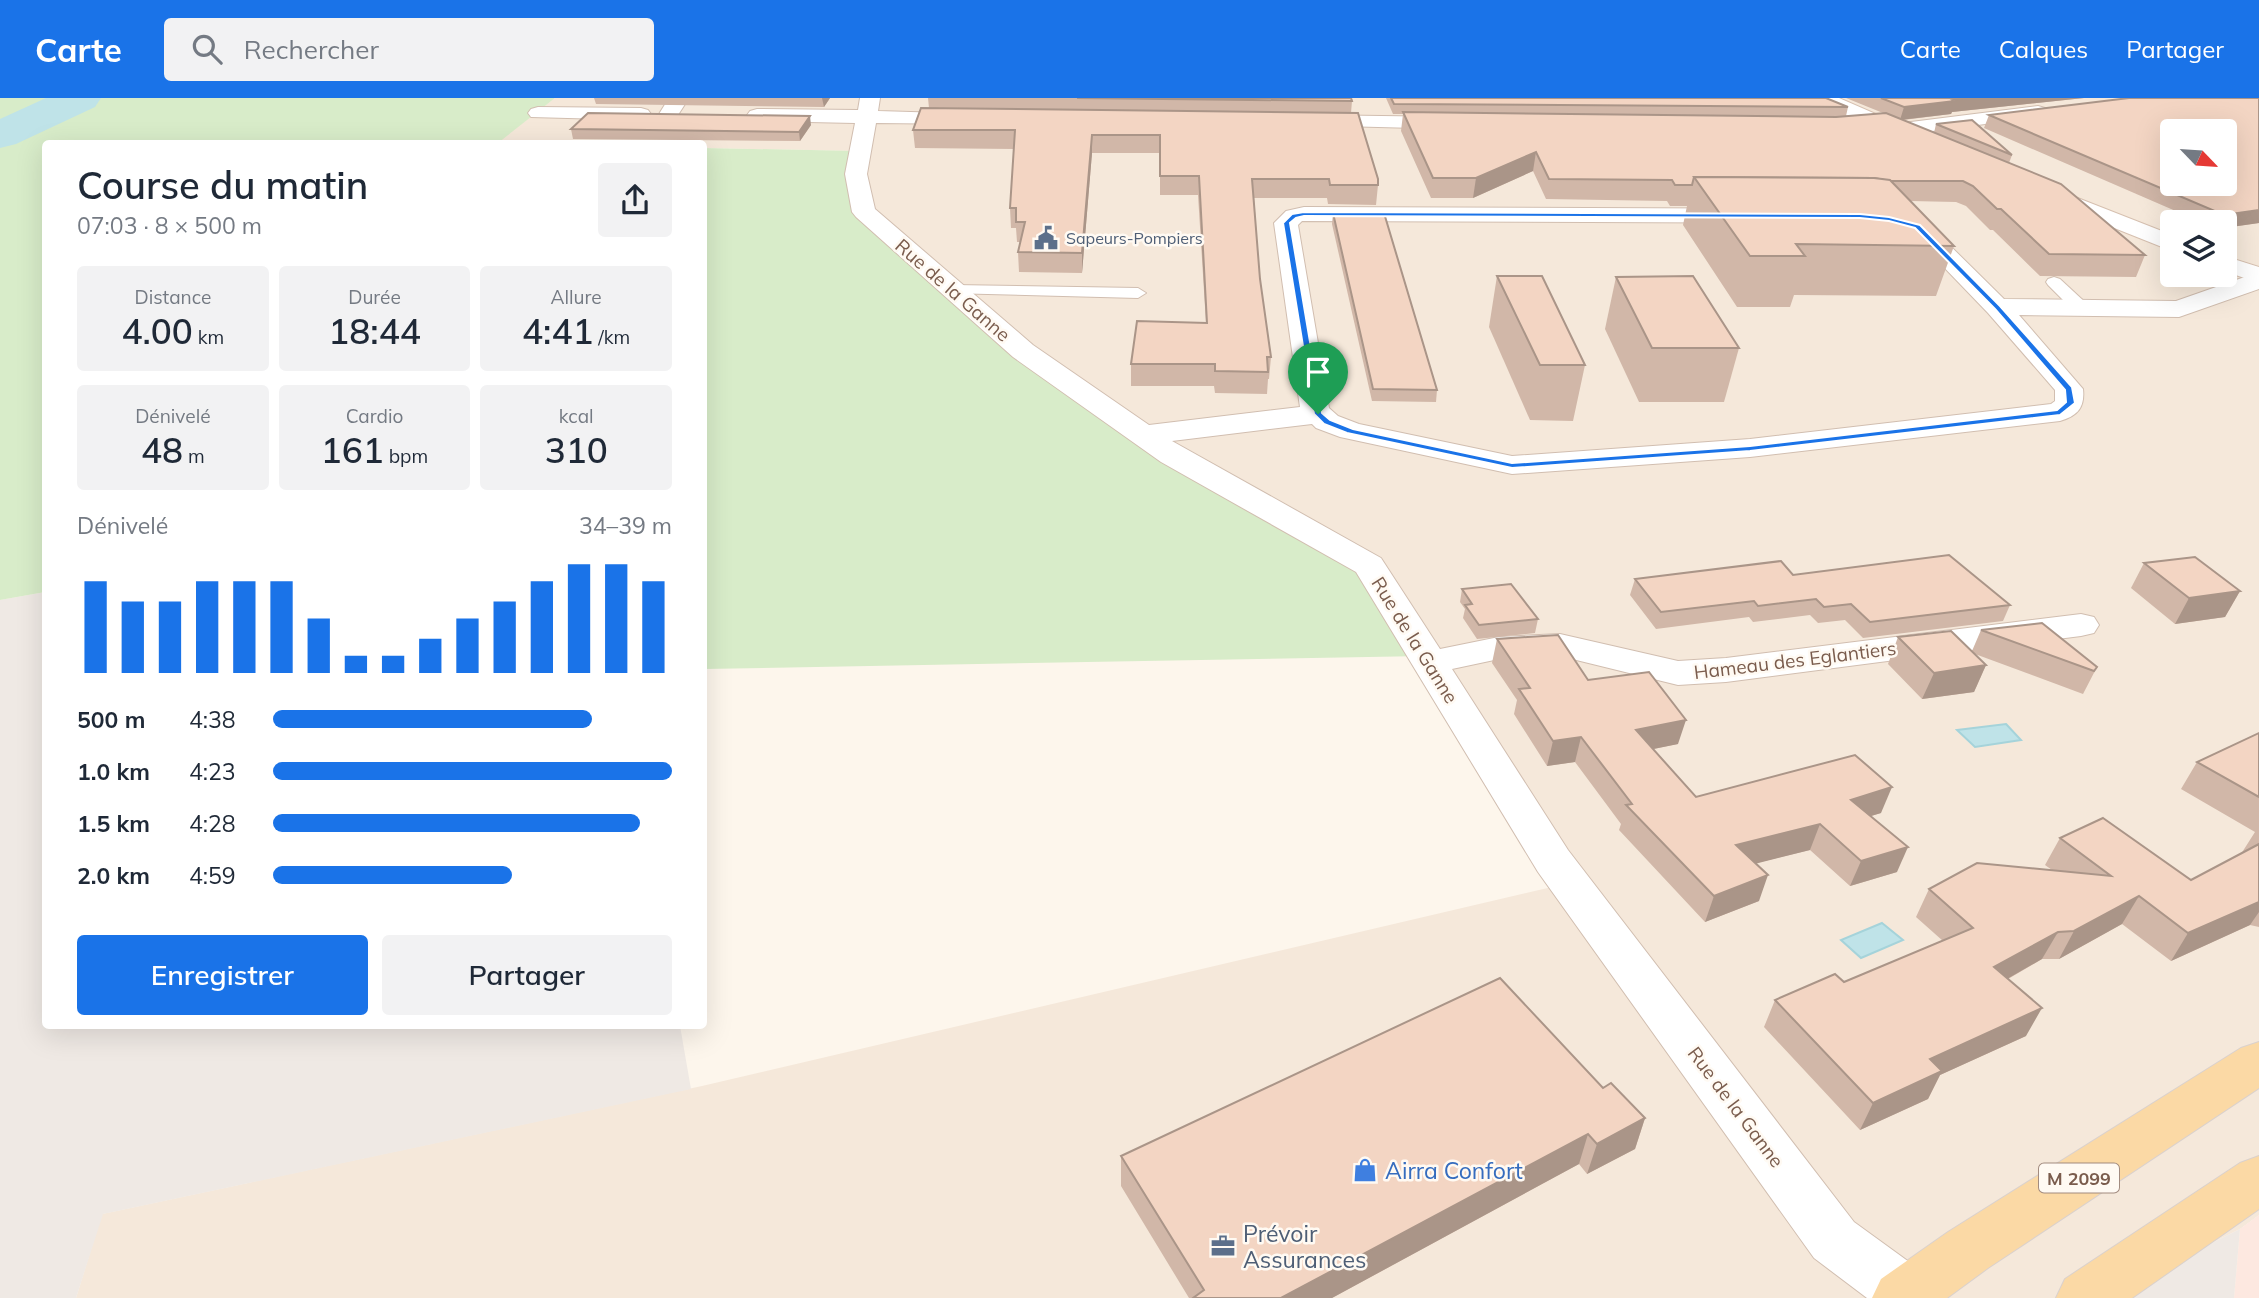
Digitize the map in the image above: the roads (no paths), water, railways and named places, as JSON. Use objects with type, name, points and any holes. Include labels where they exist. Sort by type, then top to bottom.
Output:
[{"type":"main road","name":"M 2099","points":[[1907,1297],[1968,1250],[2259,1062]]},
{"type":"main road","points":[[2085,1298],[2259,1179]]},
{"type":"street","points":[[1822,98],[1940,149]]},
{"type":"street","points":[[538,113],[674,106],[695,115]]},
{"type":"street","points":[[734,115],[868,107],[991,118]]},
{"type":"street","name":"Rue de la Ganne","points":[[868,107],[856,174],[864,212],[1023,351],[1172,456],[1369,565],[1553,861],[1834,1240],[1907,1297]]},
{"type":"street","points":[[1842,126],[1889,127],[2064,109]]},
{"type":"street","points":[[1285,121],[1467,123]]},
{"type":"street","points":[[2023,184],[2160,239]]},
{"type":"street","points":[[1304,214],[1860,216],[1889,219],[1917,226],[1997,307],[2069,389],[2070,403],[2060,412],[1750,448],[1512,466],[1351,431],[1327,422],[1318,414],[1286,223],[1294,216],[1304,214]]},
{"type":"street","points":[[2237,268],[2259,277]]},
{"type":"street","points":[[1997,307],[2179,309],[2259,277]]},
{"type":"street","points":[[1143,435],[1318,414]]},
{"type":"street","name":"Hameau des Eglantiers","points":[[1429,662],[1499,648],[1560,645],[1678,673],[1726,670],[2081,625]]},
{"type":"lane","points":[[2054,282],[2081,308]]},
{"type":"lane","points":[[953,290],[1138,293]]},
{"type":"water","points":[[2006,724],[2021,740],[1975,747],[1957,730]]},
{"type":"water","points":[[1882,923],[1903,940],[1861,958],[1841,940]]},
{"type":"waterway","points":[[0,135],[80,98]]},
{"type":"place","name":"Sapeurs-Pompiers","points":[[1046,238]]},
{"type":"place","name":"Airra Confort","points":[[1365,1170]]},
{"type":"place","name":"Prévoir Assurances","points":[[1223,1246]]}]
